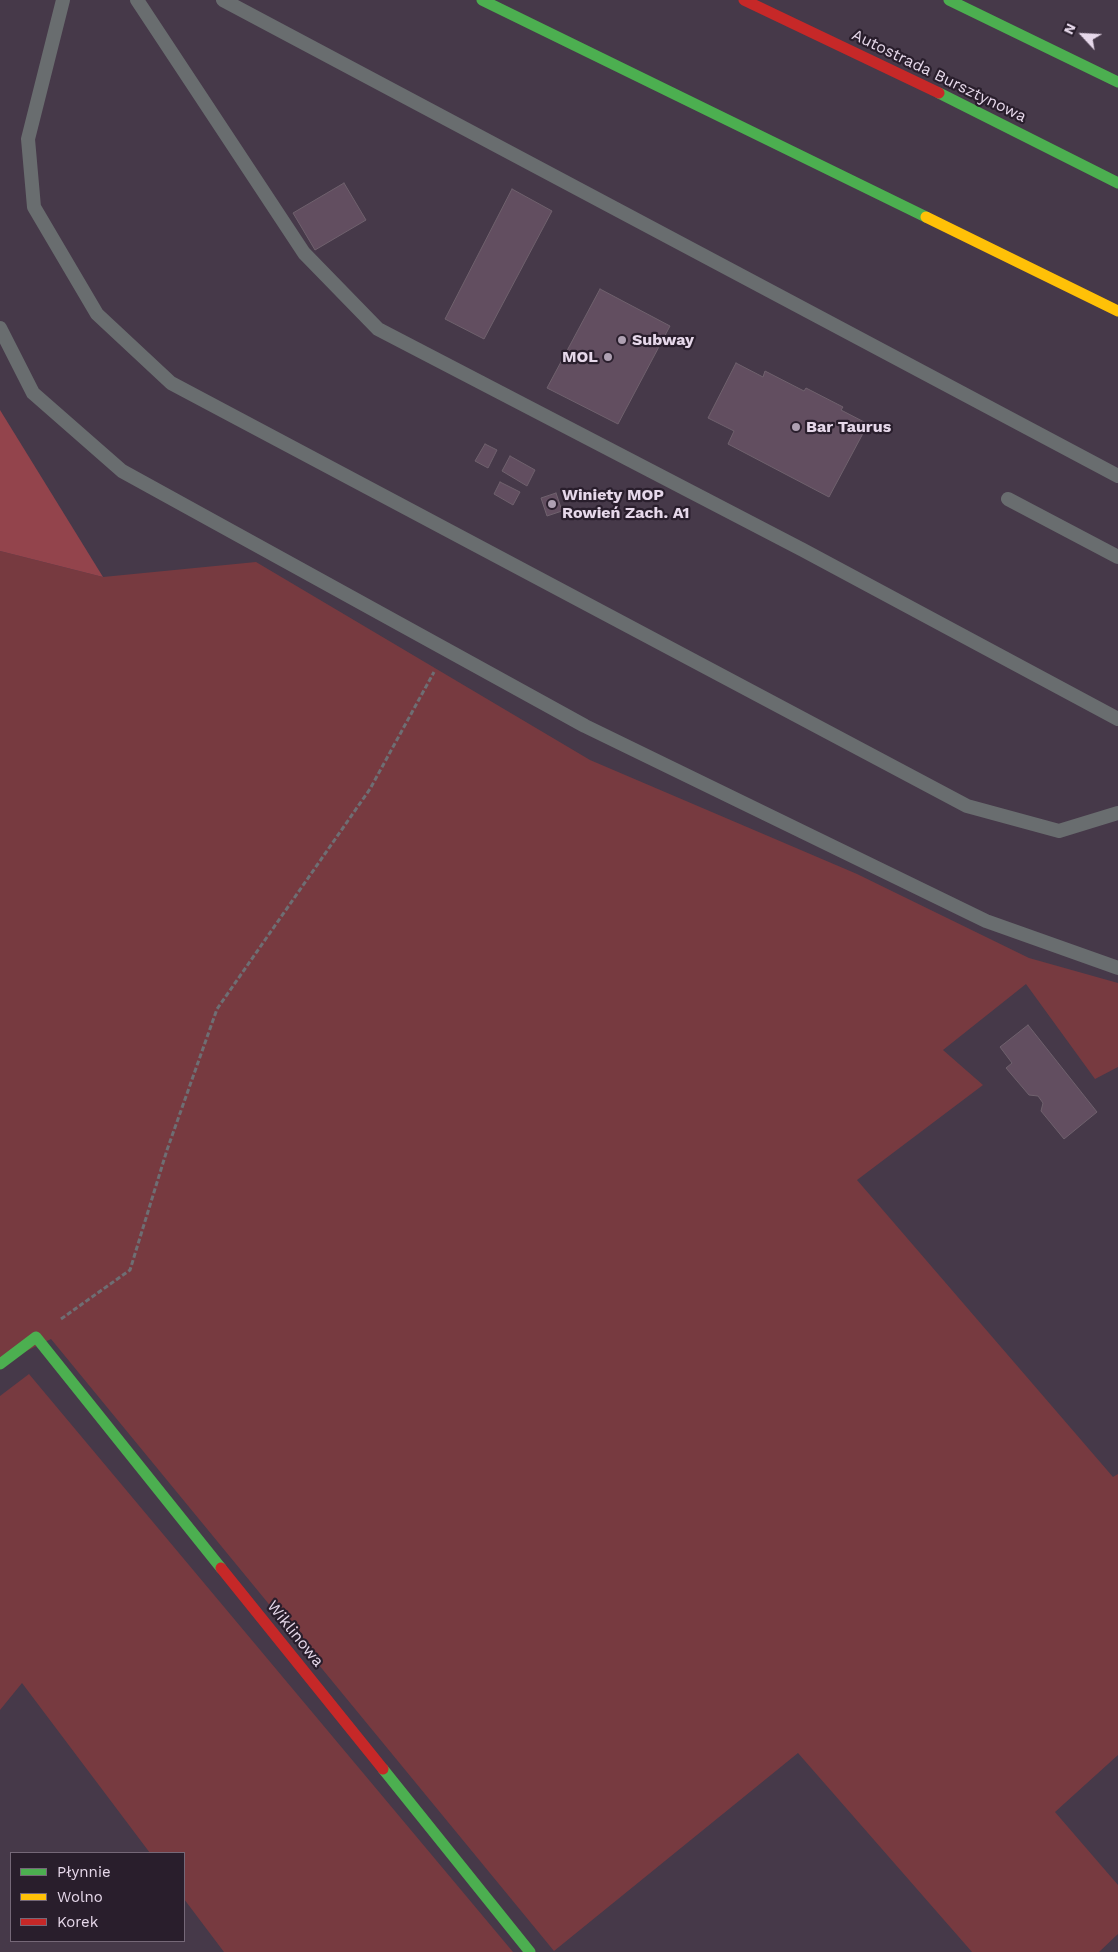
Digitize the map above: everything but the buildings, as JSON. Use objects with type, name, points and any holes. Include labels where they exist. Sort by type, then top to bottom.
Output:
[{"type":"main road","points":[[482,0],[1118,311]]},
{"type":"main road","name":"Autostrada Bursztynowa","points":[[744,0],[911,79],[1118,183]]},
{"type":"main road","points":[[949,0],[1118,82]]},
{"type":"main road","points":[[0,1364],[36,1337]]},
{"type":"main road","name":"Wiklinowa","points":[[36,1337],[530,1952]]},
{"type":"lane","points":[[63,0],[28,139],[34,207],[97,314],[171,383],[967,806],[1059,831],[1118,813]]},
{"type":"lane","points":[[136,0],[304,253],[378,329],[803,550],[1118,719]]},
{"type":"lane","points":[[223,0],[1118,476]]},
{"type":"lane","points":[[0,328],[33,393],[122,471],[585,726],[986,921],[1118,968]]},
{"type":"lane","points":[[1008,499],[1118,557]]},
{"type":"path","points":[[36,1337],[130,1270],[167,1150],[218,1009],[370,789],[446,650]]},
{"type":"shaded area","points":[[0,410],[103,577],[0,551]]},
{"type":"shaded area","points":[[0,551],[103,577],[256,562],[590,760],[857,874],[1029,958],[1118,983],[1118,1067],[1095,1079],[1026,984],[943,1050],[983,1085],[857,1180],[1113,1477],[1118,1474],[1118,1755],[1055,1812],[1118,1885],[1118,1934],[1099,1952],[972,1952],[798,1753],[554,1951],[51,1339],[0,1364]]},
{"type":"shaded area","points":[[29,1374],[513,1952],[224,1952],[185,1900],[185,1852],[149,1852],[22,1683],[0,1710],[0,1396]]},
{"type":"traffic: fast","points":[[482,0],[926,217]]},
{"type":"traffic: fast","points":[[949,0],[1118,82]]},
{"type":"traffic: fast","points":[[939,93],[1118,183]]},
{"type":"traffic: fast","points":[[0,1364],[36,1337],[221,1568]]},
{"type":"traffic: fast","points":[[383,1769],[530,1952]]},
{"type":"traffic: slow","points":[[926,217],[1118,311]]},
{"type":"traffic: jam","points":[[744,0],[939,93]]},
{"type":"traffic: jam","points":[[221,1568],[383,1769]]},
{"type":"place","name":"Subway","points":[[622,340]]},
{"type":"place","name":"MOL","points":[[608,357]]},
{"type":"place","name":"Bar Taurus","points":[[796,427]]},
{"type":"place","name":"Winiety MOP Rowień Zach. A1","points":[[552,504]]}]
